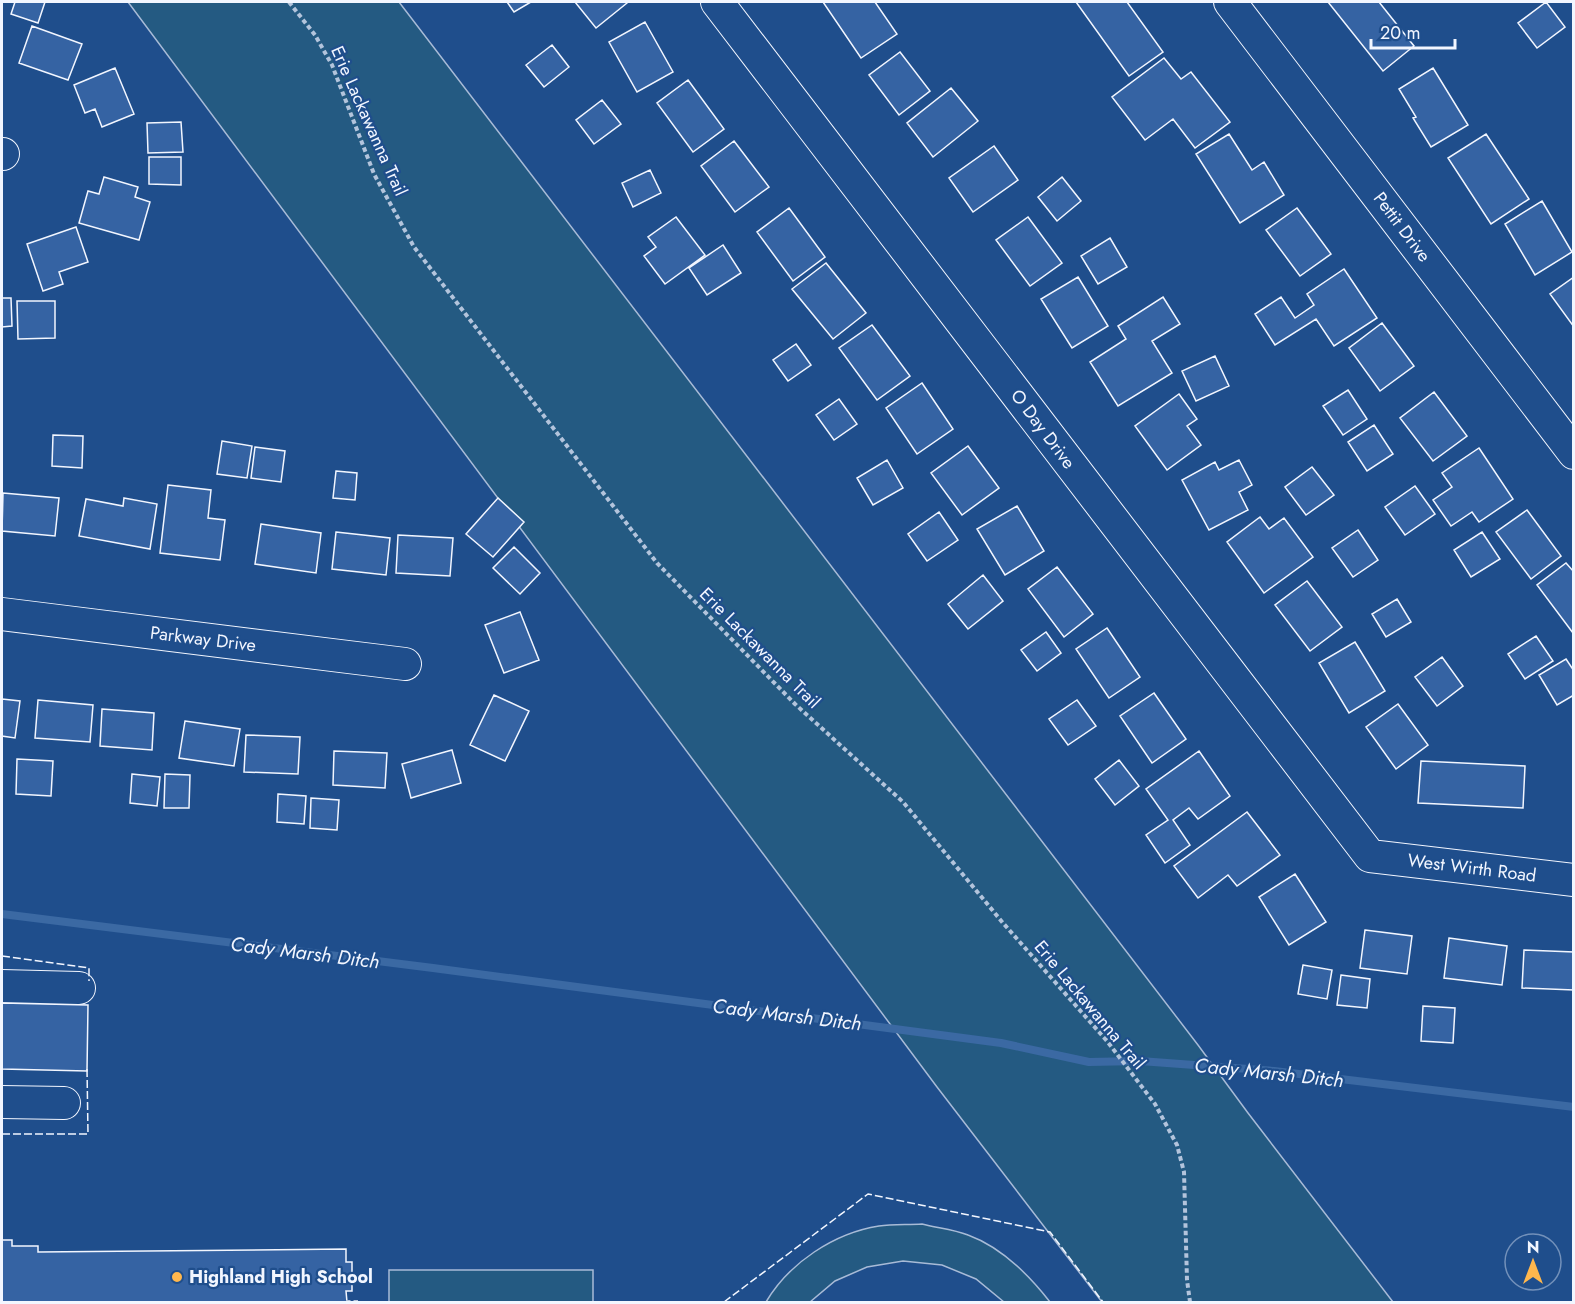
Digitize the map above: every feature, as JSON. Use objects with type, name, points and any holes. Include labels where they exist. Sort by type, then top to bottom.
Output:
[{"type":"street","name":"O Day Drive","points":[[717,2],[1370,856]]},
{"type":"street","name":"Pettit Drive","points":[[1230,2],[1574,453]]},
{"type":"street","name":"Parkway Drive","points":[[2,614],[405,664]]},
{"type":"street","name":"West Wirth Road","points":[[1370,856],[1574,880]]},
{"type":"street","points":[[2,986],[80,988]]},
{"type":"street","points":[[2,1102],[64,1103]]},
{"type":"path","name":"Erie Lackawanna Trail","points":[[290,2],[315,35],[332,65],[374,174],[414,247],[657,563],[795,704],[903,802],[1003,923],[1107,1041],[1155,1104],[1177,1145],[1184,1172],[1187,1280],[1190,1302]]},
{"type":"path","points":[[346,1302],[361,1302]]},
{"type":"shaded area","points":[[128,2],[399,2],[1393,1302],[1102,1302],[937,1087]]},
{"type":"shaded area","points":[[922,1224],[962,1233],[992,1247],[1024,1272],[1050,1302],[1004,1302],[976,1279],[942,1265],[903,1261],[867,1267],[835,1281],[810,1302],[766,1302],[787,1275],[800,1263],[814,1252],[846,1235],[879,1226]]},
{"type":"shaded area","points":[[389,1270],[593,1270],[593,1302],[389,1302]]},
{"type":"building","points":[[15,2],[45,2],[38,23],[11,14]]},
{"type":"building","points":[[507,2],[531,2],[514,12]]},
{"type":"building","points":[[575,2],[626,2],[627,3],[596,28]]},
{"type":"building","points":[[823,2],[875,2],[897,34],[861,58]]},
{"type":"building","points":[[1076,2],[1127,2],[1163,52],[1129,76]]},
{"type":"building","points":[[1328,2],[1379,2],[1414,46],[1383,71]]},
{"type":"building","points":[[1546,2],[1565,27],[1537,48],[1518,23]]},
{"type":"building","points":[[645,22],[673,72],[637,92],[609,42]]},
{"type":"building","points":[[32,26],[82,44],[68,80],[19,63]]},
{"type":"building","points":[[552,45],[569,67],[544,87],[526,65]]},
{"type":"building","points":[[900,52],[930,91],[899,115],[869,75]]},
{"type":"building","points":[[1164,58],[1181,79],[1191,72],[1230,122],[1195,148],[1173,119],[1145,140],[1112,97]]},
{"type":"building","points":[[115,68],[134,114],[102,127],[95,109],[85,113],[74,85]]},
{"type":"building","points":[[1433,68],[1468,125],[1431,147],[1399,89]]},
{"type":"building","points":[[688,80],[724,129],[693,152],[657,103]]},
{"type":"building","points":[[951,88],[978,121],[933,157],[907,123]]},
{"type":"building","points":[[602,100],[621,124],[594,144],[576,120]]},
{"type":"building","points":[[181,122],[183,152],[148,153],[147,123]]},
{"type":"building","points":[[1229,134],[1252,170],[1264,162],[1284,195],[1240,223],[1196,154]]},
{"type":"building","points":[[1486,134],[1529,199],[1491,224],[1448,158]]},
{"type":"building","points":[[734,141],[769,187],[735,212],[701,166]]},
{"type":"building","points":[[994,146],[1018,180],[973,212],[949,178]]},
{"type":"building","points":[[149,157],[181,157],[181,185],[149,184]]},
{"type":"building","points":[[650,170],[661,193],[633,207],[622,183]]},
{"type":"building","points":[[104,177],[138,187],[135,197],[150,202],[139,240],[79,223],[88,191],[99,194]]},
{"type":"building","points":[[1062,177],[1081,201],[1057,221],[1038,197]]},
{"type":"building","points":[[1542,201],[1572,252],[1535,275],[1505,224]]},
{"type":"building","points":[[789,208],[825,257],[793,281],[757,232]]},
{"type":"building","points":[[1297,208],[1331,254],[1300,276],[1266,230]]},
{"type":"building","points":[[676,217],[705,255],[665,284],[644,256],[656,247],[648,237]]},
{"type":"building","points":[[1028,217],[1062,263],[1030,286],[996,240]]},
{"type":"building","points":[[76,227],[88,262],[59,272],[63,284],[43,291],[27,244]]},
{"type":"building","points":[[1110,238],[1127,267],[1098,284],[1081,256]]},
{"type":"building","points":[[723,245],[741,273],[707,295],[689,268]]},
{"type":"building","points":[[826,263],[866,313],[833,339],[792,289]]},
{"type":"building","points":[[1344,269],[1377,318],[1334,346],[1316,319],[1275,345],[1255,314],[1281,297],[1295,318],[1314,305],[1307,294]]},
{"type":"building","points":[[1078,277],[1108,326],[1072,348],[1041,299]]},
{"type":"building","points":[[1574,277],[1574,327],[1550,294]]},
{"type":"building","points":[[1163,297],[1180,324],[1152,341],[1172,373],[1118,406],[1090,362],[1126,339],[1118,326]]},
{"type":"building","points":[[2,298],[11,298],[12,326],[2,327]]},
{"type":"building","points":[[17,301],[55,301],[55,338],[18,339]]},
{"type":"building","points":[[1382,323],[1414,366],[1380,391],[1349,348]]},
{"type":"building","points":[[872,325],[910,376],[877,400],[839,348]]},
{"type":"building","points":[[796,344],[811,365],[788,381],[773,360]]},
{"type":"building","points":[[1215,356],[1229,386],[1196,401],[1182,371]]},
{"type":"building","points":[[922,383],[953,429],[917,454],[886,408]]},
{"type":"building","points":[[1348,390],[1367,419],[1343,435],[1323,406]]},
{"type":"building","points":[[1434,392],[1467,436],[1433,461],[1400,418]]},
{"type":"building","points":[[1179,394],[1197,419],[1187,426],[1201,445],[1167,470],[1135,426]]},
{"type":"building","points":[[839,399],[857,424],[834,440],[816,415]]},
{"type":"building","points":[[1374,425],[1393,454],[1367,471],[1348,442]]},
{"type":"building","points":[[53,435],[83,436],[82,468],[52,466]]},
{"type":"building","points":[[222,441],[252,446],[247,478],[217,474]]},
{"type":"building","points":[[968,446],[999,488],[962,515],[931,473]]},
{"type":"building","points":[[255,447],[285,451],[281,482],[251,478]]},
{"type":"building","points":[[1479,448],[1513,499],[1479,522],[1472,512],[1451,526],[1433,500],[1452,487],[1442,473]]},
{"type":"building","points":[[887,460],[903,488],[873,505],[857,478]]},
{"type":"building","points":[[1239,460],[1252,485],[1239,492],[1248,510],[1209,530],[1182,480],[1215,462],[1219,470]]},
{"type":"building","points":[[1312,467],[1334,495],[1306,515],[1285,487]]},
{"type":"building","points":[[336,471],[357,473],[355,500],[333,498]]},
{"type":"building","points":[[168,485],[211,490],[208,518],[225,520],[220,560],[160,553]]},
{"type":"building","points":[[1415,486],[1435,514],[1405,535],[1385,507]]},
{"type":"building","points":[[3,493],[59,498],[55,536],[2,531]]},
{"type":"building","points":[[124,498],[157,504],[150,549],[79,536],[86,499],[123,506]]},
{"type":"building","points":[[498,498],[524,522],[493,557],[466,534]]},
{"type":"building","points":[[1017,506],[1044,551],[1005,575],[977,529]]},
{"type":"building","points":[[1527,510],[1561,556],[1531,579],[1496,532]]},
{"type":"building","points":[[939,512],[958,540],[927,561],[908,534]]},
{"type":"building","points":[[1260,517],[1269,529],[1284,518],[1313,557],[1264,593],[1227,542]]},
{"type":"building","points":[[261,524],[321,533],[316,573],[255,564]]},
{"type":"building","points":[[1358,530],[1378,560],[1353,577],[1332,548]]},
{"type":"building","points":[[336,532],[390,538],[386,575],[332,569]]},
{"type":"building","points":[[1482,532],[1500,559],[1471,577],[1454,550]]},
{"type":"building","points":[[398,535],[453,538],[450,576],[396,573]]},
{"type":"building","points":[[514,547],[540,573],[520,594],[493,568]]},
{"type":"building","points":[[1566,563],[1574,572],[1573,633],[1537,585]]},
{"type":"building","points":[[1057,567],[1093,614],[1064,637],[1028,589]]},
{"type":"building","points":[[983,575],[1003,601],[968,629],[948,604]]},
{"type":"building","points":[[1307,581],[1342,627],[1310,651],[1275,605]]},
{"type":"building","points":[[1397,599],[1411,622],[1386,637],[1372,614]]},
{"type":"building","points":[[520,612],[539,660],[504,673],[485,625]]},
{"type":"building","points":[[1107,628],[1140,677],[1109,698],[1076,649]]},
{"type":"building","points":[[1046,632],[1061,653],[1037,671],[1021,650]]},
{"type":"building","points":[[1536,636],[1553,661],[1525,679],[1508,654]]},
{"type":"building","points":[[1355,642],[1385,691],[1349,713],[1319,663]]},
{"type":"building","points":[[1442,657],[1463,686],[1437,706],[1415,677]]},
{"type":"building","points":[[1566,659],[1574,671],[1574,695],[1557,705],[1539,675]]},
{"type":"building","points":[[1154,693],[1186,739],[1152,763],[1120,716]]},
{"type":"building","points":[[494,695],[529,711],[505,761],[470,745]]},
{"type":"building","points":[[2,699],[20,701],[15,738],[2,736]]},
{"type":"building","points":[[38,700],[93,705],[90,742],[35,738]]},
{"type":"building","points":[[1077,700],[1096,726],[1068,745],[1049,719]]},
{"type":"building","points":[[1398,704],[1428,745],[1396,769],[1366,727]]},
{"type":"building","points":[[102,709],[154,713],[152,750],[100,746]]},
{"type":"building","points":[[185,721],[240,729],[234,766],[179,758]]},
{"type":"building","points":[[246,735],[300,737],[298,774],[244,772]]},
{"type":"building","points":[[452,750],[461,783],[411,798],[402,764]]},
{"type":"building","points":[[334,751],[387,753],[385,788],[333,785]]},
{"type":"building","points":[[1199,751],[1230,796],[1198,819],[1189,808],[1173,820],[1190,845],[1165,863],[1146,835],[1168,820],[1146,789]]},
{"type":"building","points":[[17,759],[53,761],[51,796],[16,794]]},
{"type":"building","points":[[1119,760],[1139,786],[1115,805],[1095,779]]},
{"type":"building","points":[[1421,761],[1525,766],[1523,808],[1418,803]]},
{"type":"building","points":[[132,774],[160,777],[157,806],[130,803]]},
{"type":"building","points":[[165,774],[190,775],[189,808],[164,808]]},
{"type":"building","points":[[278,794],[306,796],[304,824],[277,822]]},
{"type":"building","points":[[311,798],[339,800],[337,830],[310,828]]},
{"type":"building","points":[[1247,812],[1280,855],[1237,886],[1228,875],[1198,898],[1174,866]]},
{"type":"building","points":[[1295,874],[1326,922],[1289,945],[1259,897]]},
{"type":"building","points":[[1365,930],[1412,936],[1407,974],[1360,968]]},
{"type":"building","points":[[1449,938],[1507,946],[1502,985],[1444,978]]},
{"type":"building","points":[[1524,950],[1574,952],[1574,990],[1522,988]]},
{"type":"building","points":[[1303,965],[1332,970],[1327,999],[1298,994]]},
{"type":"building","points":[[1341,975],[1370,979],[1367,1008],[1337,1005]]},
{"type":"building","points":[[2,1003],[88,1005],[87,1071],[2,1069]]},
{"type":"building","points":[[1423,1006],[1455,1008],[1453,1043],[1421,1041]]},
{"type":"building","name":"Highland High School","points":[[2,1240],[12,1240],[12,1246],[38,1246],[38,1252],[346,1249],[346,1262],[352,1262],[352,1291],[346,1291],[347,1302],[2,1302]]},
{"type":"waterway","name":"Cady Marsh Ditch","points":[[2,914],[1001,1043],[1089,1062],[1140,1061],[1274,1071],[1574,1107]]},
{"type":"fence","points":[[2,956],[89,968],[89,981]]},
{"type":"fence","points":[[2,1134],[88,1134],[87,1068]]},
{"type":"fence","points":[[724,1302],[868,1194],[1050,1232],[1103,1302]]},
{"type":"place","name":"Highland High School","points":[[177,1277]]}]
